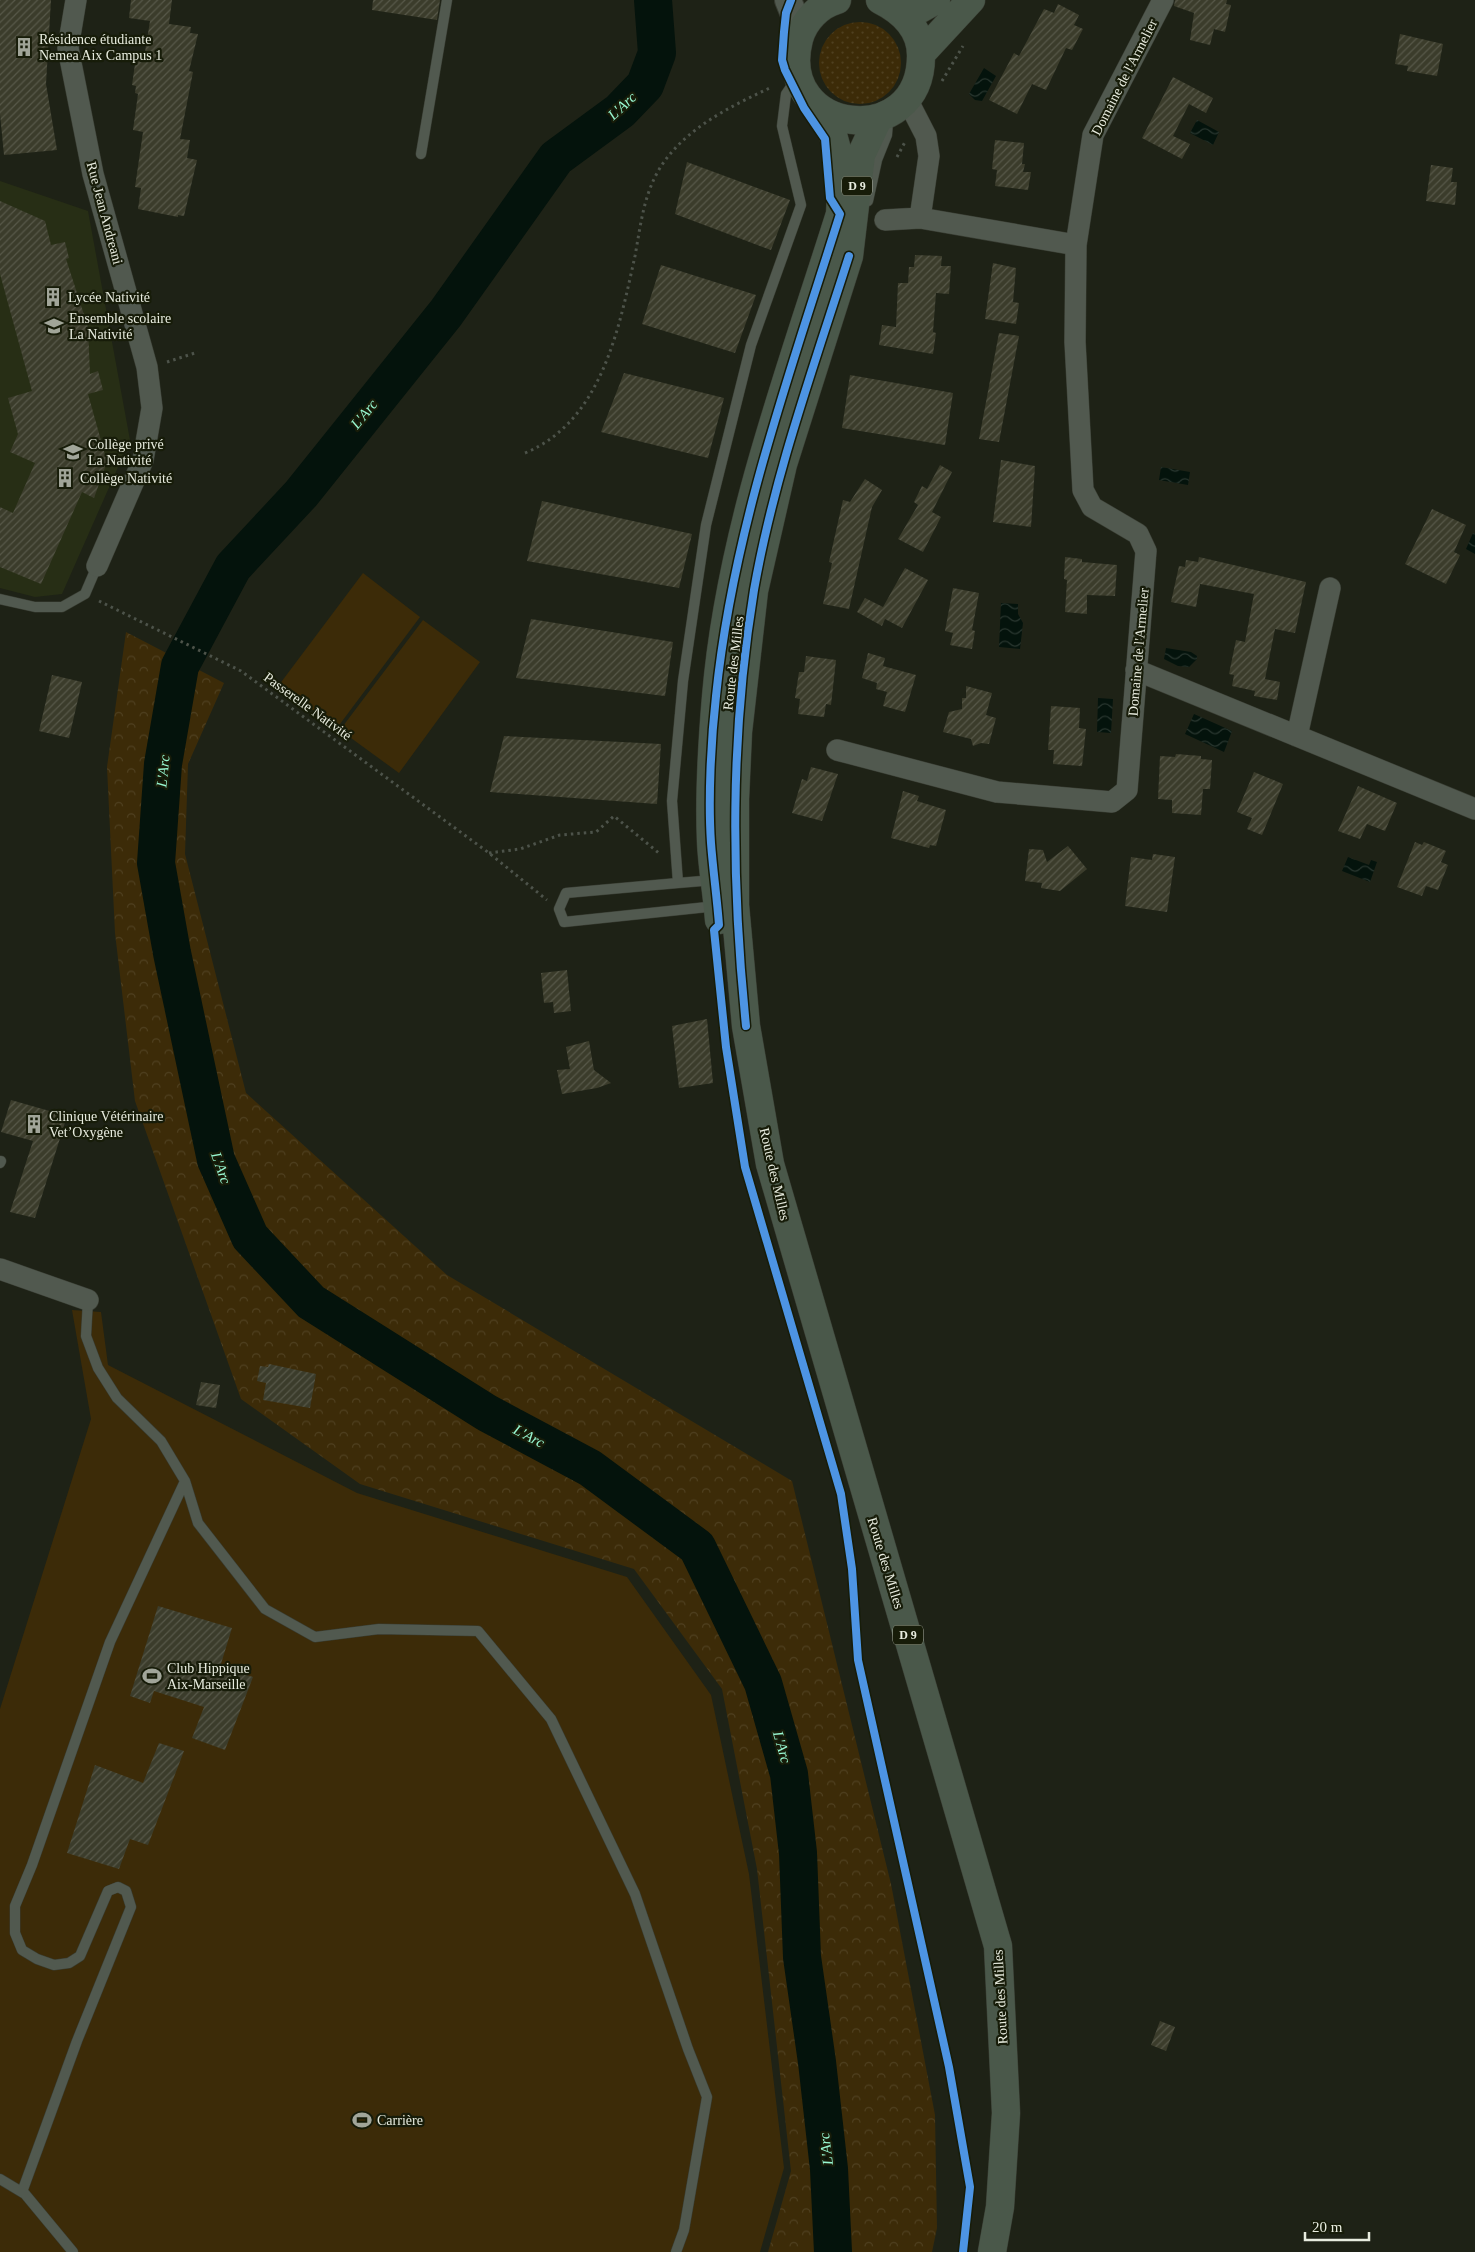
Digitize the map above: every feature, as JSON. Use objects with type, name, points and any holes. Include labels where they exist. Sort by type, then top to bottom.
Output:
[{"type":"main road","points":[[888,4],[920,9],[936,0]]},
{"type":"main road","points":[[921,54],[952,18],[971,0]]},
{"type":"main road","points":[[826,1],[812,15],[801,32],[787,80],[824,112],[850,121],[897,111]]},
{"type":"main road","points":[[888,4],[909,21],[918,36],[921,54]]},
{"type":"main road","name":"Route des Milles","points":[[726,892],[738,732],[754,590],[783,464],[849,256],[861,155],[897,111],[918,78],[921,54]]},
{"type":"main road","name":"Route des Milles","points":[[824,112],[838,144],[842,179],[840,214],[761,460],[733,580],[716,697],[711,800],[746,1026],[770,1164],[998,1946],[1006,2113],[1000,2207],[992,2252]]},
{"type":"street","name":"Rue Jean Andreani","points":[[76,0],[68,48],[93,174],[147,367],[152,408],[143,460],[97,566]]},
{"type":"street","points":[[788,0],[801,32]]},
{"type":"street","name":"Domaine de l'Armelier","points":[[837,750],[997,792],[1112,802],[1127,790],[1146,551],[1138,534],[1092,507],[1083,490],[1075,342],[1076,245],[1092,135],[1164,0]]},
{"type":"street","points":[[897,111],[926,136],[929,156],[920,218]]},
{"type":"street","points":[[885,220],[920,218],[1076,245]]},
{"type":"street","points":[[1297,736],[1330,588]]},
{"type":"street","points":[[1136,670],[1475,809]]},
{"type":"street","points":[[0,1269],[88,1300]]},
{"type":"lane","points":[[421,154],[447,0]]},
{"type":"lane","points":[[678,883],[672,801],[673,783],[682,681],[706,525],[751,345],[801,205],[782,126],[787,80]]},
{"type":"lane","name":"Rue Jean Andreani","points":[[0,598],[34,607],[62,607],[85,594],[97,566]]},
{"type":"lane","points":[[678,883],[726,892],[564,922],[559,909],[566,893],[678,883]]},
{"type":"lane","points":[[88,1300],[86,1336],[98,1368],[117,1398],[161,1441],[184,1481],[198,1523],[265,1610],[315,1637],[378,1629],[478,1631],[551,1719],[635,1894],[688,2049],[707,2097],[684,2230],[676,2252]]},
{"type":"lane","points":[[22,2192],[77,2041],[130,1907],[126,1891],[118,1887],[108,1891],[80,1956],[69,1963],[54,1965],[37,1960],[22,1950],[15,1933],[15,1906],[32,1865],[110,1642],[184,1481]]},
{"type":"lane","points":[[0,2179],[22,2192],[73,2252]]},
{"type":"path","points":[[525,453],[548,442],[568,423],[595,386],[607,360],[621,314],[648,195],[656,175],[668,158],[711,118],[787,80]]},
{"type":"path","points":[[147,367],[198,352]]},
{"type":"path","points":[[489,853],[520,849],[560,835],[596,832],[614,816],[668,860],[677,852]]},
{"type":"shaded area","name":"Ensemble scolaire La Nativité","points":[[0,181],[88,211],[130,440],[62,594],[35,597],[0,588]]},
{"type":"green space","points":[[860,22],[876,26],[889,34],[897,47],[901,63],[897,79],[889,92],[876,100],[860,104],[844,100],[831,92],[823,79],[819,63],[823,47],[831,34],[844,26]]},
{"type":"green space","points":[[363,573],[420,617],[337,728],[279,685]]},
{"type":"green space","points":[[423,620],[480,662],[399,773],[340,730]]},
{"type":"green space","points":[[126,632],[224,683],[188,764],[185,854],[246,1093],[447,1275],[792,1481],[891,1884],[935,2115],[937,2228],[932,2252],[768,2252],[791,2171],[757,1869],[722,1689],[634,1569],[360,1484],[241,1399],[135,1101],[115,933],[107,767]]},
{"type":"green space","points":[[72,1310],[101,1312],[108,1365],[357,1493],[627,1577],[711,1695],[749,1874],[784,2168],[760,2252],[0,2252],[0,1709],[91,1419]]},
{"type":"water","points":[[984,68],[996,76],[982,101],[975,100],[969,94]]},
{"type":"water","points":[[1197,120],[1219,132],[1213,145],[1190,133]]},
{"type":"water","points":[[1161,467],[1190,472],[1188,485],[1159,480]]},
{"type":"water","points":[[1473,533],[1475,534],[1475,554],[1466,549]]},
{"type":"water","points":[[1001,603],[1018,604],[1018,614],[1023,623],[1020,649],[999,647]]},
{"type":"water","points":[[1166,648],[1191,652],[1197,656],[1197,659],[1189,667],[1178,666],[1164,659]]},
{"type":"water","points":[[1098,698],[1113,699],[1111,733],[1097,732]]},
{"type":"water","points":[[1194,714],[1232,731],[1224,752],[1185,734]]},
{"type":"water","points":[[1348,857],[1369,865],[1371,860],[1377,862],[1370,882],[1342,871]]},
{"type":"building","name":"Résidence étudiante Nemea Aix Campus 1","points":[[0,0],[51,0],[46,84],[57,150],[4,155],[0,114]]},
{"type":"building","points":[[131,0],[172,0],[169,24],[191,27],[190,33],[198,34],[189,71],[193,72],[180,139],[190,140],[187,158],[197,160],[184,216],[178,215],[178,217],[138,209],[141,188],[135,187],[143,132],[133,130],[138,94],[135,93],[136,86],[132,85],[136,57],[144,58],[150,21],[129,18]]},
{"type":"building","points":[[373,0],[440,0],[437,20],[372,10]]},
{"type":"building","points":[[1175,0],[1227,0],[1226,4],[1231,5],[1225,32],[1214,29],[1210,45],[1190,40],[1194,13],[1174,6]]},
{"type":"building","points":[[1058,4],[1079,15],[1074,25],[1083,29],[1072,50],[1066,48],[1046,90],[1032,84],[1017,114],[989,100],[1014,53],[1019,56],[1044,9],[1054,13]]},
{"type":"building","points":[[1400,34],[1443,44],[1437,76],[1407,71],[1408,66],[1395,64]]},
{"type":"building","points":[[1173,77],[1213,98],[1206,113],[1189,104],[1173,136],[1190,144],[1182,159],[1142,138]]},
{"type":"building","points":[[995,140],[1024,143],[1022,164],[1025,164],[1023,172],[1031,172],[1028,190],[995,186],[997,170],[992,169]]},
{"type":"building","points":[[687,162],[790,200],[771,250],[675,214]]},
{"type":"building","points":[[1431,165],[1453,168],[1451,182],[1457,182],[1455,205],[1426,201]]},
{"type":"building","name":"Ensemble scolaire La Nativité","points":[[0,201],[45,221],[51,245],[65,242],[69,258],[66,259],[88,327],[90,374],[98,371],[103,390],[88,394],[107,462],[94,498],[82,492],[41,584],[0,567],[0,507],[13,513],[35,463],[10,452],[18,434],[8,398],[32,391],[0,274]]},
{"type":"building","points":[[915,255],[942,256],[941,266],[951,266],[949,294],[936,293],[933,332],[936,333],[933,354],[879,345],[882,325],[896,327],[898,283],[908,283],[909,267],[914,267]]},
{"type":"building","points":[[993,263],[1016,268],[1013,302],[1019,303],[1016,324],[985,319]]},
{"type":"building","points":[[661,265],[756,295],[735,353],[642,324]]},
{"type":"building","points":[[999,333],[1019,336],[999,442],[979,439]]},
{"type":"building","points":[[624,373],[724,398],[708,458],[601,432]]},
{"type":"building","points":[[850,375],[953,393],[945,445],[842,428]]},
{"type":"building","points":[[1001,460],[1035,466],[1031,527],[993,522]]},
{"type":"building","points":[[940,465],[952,472],[932,512],[941,517],[923,552],[898,539],[918,505],[914,502],[922,486],[927,489]]},
{"type":"building","points":[[865,479],[882,490],[872,507],[849,609],[823,604],[832,563],[829,562],[843,500],[850,502]]},
{"type":"building","points":[[542,501],[692,534],[679,588],[527,561]]},
{"type":"building","points":[[1432,509],[1466,525],[1454,552],[1460,555],[1446,584],[1405,564]]},
{"type":"building","points":[[1065,557],[1082,559],[1082,562],[1117,565],[1115,596],[1087,595],[1087,614],[1065,612],[1067,580],[1064,579]]},
{"type":"building","points":[[1199,557],[1306,582],[1295,633],[1275,629],[1265,679],[1280,682],[1277,700],[1254,696],[1255,691],[1232,686],[1234,675],[1229,674],[1236,640],[1245,642],[1254,594],[1200,584],[1196,607],[1171,602],[1179,566],[1185,567],[1186,560],[1198,562]]},
{"type":"building","points":[[905,568],[928,580],[902,628],[885,619],[882,626],[857,612],[865,598],[883,607]]},
{"type":"building","points":[[953,588],[979,593],[972,630],[975,631],[972,649],[950,645],[953,633],[945,631]]},
{"type":"building","points":[[531,619],[673,642],[665,696],[516,678]]},
{"type":"building","points":[[868,653],[885,658],[883,666],[916,675],[905,712],[883,706],[887,692],[876,689],[877,683],[862,678]]},
{"type":"building","points":[[806,656],[836,660],[831,705],[826,704],[824,717],[798,714],[800,699],[795,698],[799,672],[804,672]]},
{"type":"building","points":[[52,675],[82,682],[69,738],[39,731]]},
{"type":"building","points":[[966,686],[992,693],[986,715],[996,718],[989,744],[981,743],[973,746],[971,739],[943,732],[949,712],[962,709],[962,698],[966,698]]},
{"type":"building","points":[[1051,706],[1080,708],[1079,728],[1086,729],[1082,766],[1053,764],[1054,750],[1048,750]]},
{"type":"building","points":[[504,736],[661,744],[657,804],[490,792]]},
{"type":"building","points":[[1176,754],[1201,756],[1201,759],[1212,760],[1210,789],[1203,789],[1201,815],[1172,813],[1172,800],[1158,799],[1160,756],[1175,757]]},
{"type":"building","points":[[811,767],[838,774],[822,821],[792,813],[802,779],[807,781]]},
{"type":"building","points":[[1254,772],[1283,784],[1262,835],[1247,829],[1252,818],[1237,812]]},
{"type":"building","points":[[1358,786],[1397,803],[1385,831],[1367,824],[1360,839],[1338,831]]},
{"type":"building","points":[[903,791],[919,796],[917,801],[946,810],[936,846],[930,845],[929,848],[891,838]]},
{"type":"building","points":[[1415,842],[1422,845],[1424,842],[1446,851],[1441,862],[1448,865],[1438,890],[1426,886],[1422,896],[1397,887]]},
{"type":"building","points":[[1068,846],[1087,869],[1060,891],[1041,888],[1042,883],[1025,881],[1029,849],[1043,850],[1047,862]]},
{"type":"building","points":[[1153,854],[1175,857],[1167,912],[1125,906],[1131,857],[1152,860]]},
{"type":"building","points":[[567,970],[571,1011],[554,1013],[553,1002],[544,1003],[541,973]]},
{"type":"building","points":[[707,1019],[713,1083],[679,1088],[672,1026]]},
{"type":"building","points":[[589,1041],[594,1070],[611,1083],[597,1088],[562,1094],[557,1070],[570,1069],[566,1047]]},
{"type":"building","points":[[11,1100],[67,1116],[35,1218],[10,1212],[33,1141],[1,1132]]},
{"type":"building","points":[[269,1364],[316,1374],[310,1408],[263,1400],[266,1383],[257,1381],[260,1366],[268,1367]]},
{"type":"building","points":[[201,1382],[220,1385],[216,1408],[196,1405]]},
{"type":"building","points":[[158,1606],[232,1628],[220,1667],[253,1677],[225,1750],[192,1738],[204,1707],[154,1691],[150,1703],[130,1696]]},
{"type":"building","points":[[159,1743],[184,1751],[148,1845],[130,1839],[119,1869],[67,1853],[95,1765],[143,1783]]},
{"type":"building","points":[[1160,2021],[1175,2027],[1166,2051],[1151,2045]]},
{"type":"waterway","name":"L'Arc","points":[[653,0],[657,53],[645,85],[620,111],[556,158],[446,313],[301,494],[233,567],[180,666],[163,764],[156,863],[172,953],[216,1160],[250,1237],[311,1302],[487,1413],[590,1468],[697,1547],[763,1683],[789,1774],[798,1853],[802,1957],[817,2062],[829,2169],[833,2252]]},
{"type":"cycle path","points":[[791,0],[786,13],[782,60],[804,108],[825,139],[830,198],[840,214],[783,392],[766,452],[750,512],[724,634],[714,713],[710,770],[711,843],[719,925],[714,930],[726,1047],[745,1167],[841,1494],[852,1569],[858,1660],[949,2067],[970,2187],[963,2252]]},
{"type":"cycle path","points":[[746,1026],[738,916],[735,808],[737,753],[746,645],[754,590],[772,505],[796,422],[849,256]]},
{"type":"place","name":"Résidence étudiante Nemea Aix Campus 1","points":[[24,47]]},
{"type":"place","name":"Lycée Nativité","points":[[53,297]]},
{"type":"place","name":"Ensemble scolaire La Nativité","points":[[54,326]]},
{"type":"place","name":"Collège privé La Nativité","points":[[73,452]]},
{"type":"place","name":"Collège Nativité","points":[[65,478]]},
{"type":"place","name":"Clinique Vétérinaire Vet’Oxygène","points":[[34,1124]]},
{"type":"place","name":"Club Hippique Aix-Marseille","points":[[152,1676]]},
{"type":"place","name":"Carrière","points":[[362,2120]]}]
